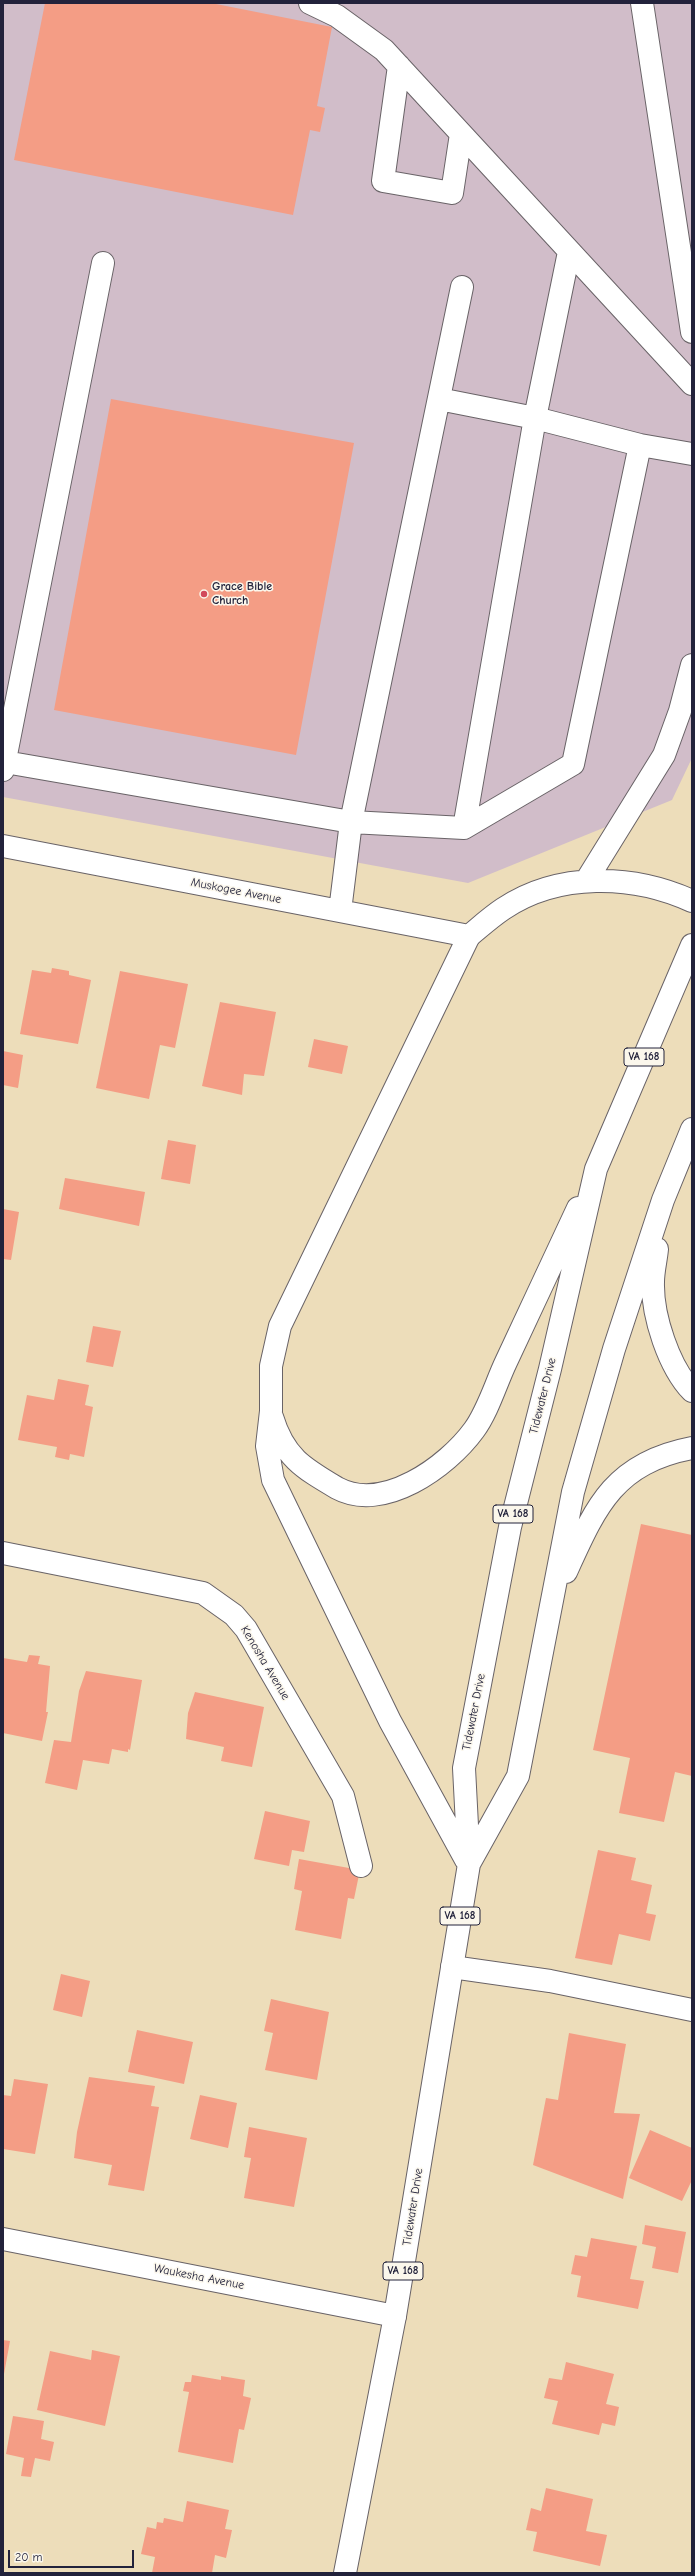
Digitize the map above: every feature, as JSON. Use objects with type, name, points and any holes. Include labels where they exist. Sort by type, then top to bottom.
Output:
[{"type":"main road","points":[[310,3],[337,16],[384,50],[692,384]]},
{"type":"main road","points":[[642,3],[692,332]]},
{"type":"main road","points":[[399,66],[382,181],[452,193],[461,134]]},
{"type":"main road","points":[[464,828],[535,418],[569,252]]},
{"type":"main road","points":[[103,263],[4,766],[351,822],[464,828],[573,764],[640,445]]},
{"type":"main road","points":[[340,911],[351,822],[462,287]]},
{"type":"main road","points":[[439,399],[535,418],[640,445],[692,454]]},
{"type":"main road","points":[[586,881],[664,755],[680,711],[692,665]]},
{"type":"main road","name":"Muskogee Avenue","points":[[3,846],[469,936]]},
{"type":"main road","points":[[469,1864],[390,1721],[273,1480],[267,1446],[271,1411],[271,1366],[280,1326],[469,936],[503,909],[530,896],[543,890],[586,881],[630,882],[679,895],[692,901]]},
{"type":"main road","name":"Tidewater Drive","points":[[345,2573],[395,2316],[469,1864],[464,1768],[510,1527],[550,1369],[596,1169],[692,945]]},
{"type":"main road","name":"Tidewater Drive","points":[[469,1864],[518,1776],[573,1492],[614,1349],[663,1200],[692,1129]]},
{"type":"main road","points":[[271,1411],[278,1438],[290,1454],[310,1473],[341,1490],[375,1496],[413,1482],[447,1460],[474,1430],[596,1169]]},
{"type":"main road","points":[[663,1200],[653,1283],[660,1329],[673,1365],[692,1391]]},
{"type":"main road","points":[[549,1611],[592,1514],[618,1482],[647,1462],[692,1448]]},
{"type":"main road","name":"Kenosha Avenue","points":[[3,1553],[203,1593],[234,1615],[246,1630],[343,1796],[361,1866]]},
{"type":"main road","points":[[452,1967],[550,1980],[692,2010]]},
{"type":"main road","name":"Waukesha Avenue","points":[[3,2239],[395,2316]]},
{"type":"shaded area","points":[[3,3],[692,3],[692,758],[672,800],[468,883],[3,797]]},
{"type":"building","points":[[45,3],[211,3],[332,27],[317,106],[325,108],[320,132],[310,130],[293,215],[14,160]]},
{"type":"building","points":[[111,399],[354,443],[296,755],[54,710]]},
{"type":"building","points":[[52,968],[69,971],[69,975],[91,980],[78,1044],[20,1034],[32,970],[51,973]]},
{"type":"building","points":[[120,971],[188,984],[175,1048],[160,1045],[149,1099],[96,1088]]},
{"type":"building","points":[[220,1002],[276,1012],[264,1076],[244,1074],[242,1095],[202,1086]]},
{"type":"building","points":[[314,1039],[348,1046],[342,1074],[308,1067]]},
{"type":"building","points":[[3,1051],[23,1055],[18,1088],[3,1085]]},
{"type":"building","points":[[168,1140],[196,1145],[190,1184],[161,1179]]},
{"type":"building","points":[[65,1178],[145,1192],[139,1226],[59,1209]]},
{"type":"building","points":[[3,1209],[19,1212],[11,1260],[3,1259]]},
{"type":"building","points":[[93,1326],[121,1331],[113,1367],[86,1362]]},
{"type":"building","points":[[58,1379],[89,1385],[85,1405],[93,1407],[84,1457],[70,1454],[69,1460],[55,1457],[57,1447],[18,1440],[27,1395],[54,1400]]},
{"type":"building","points":[[641,1524],[692,1535],[692,1776],[675,1772],[664,1822],[619,1813],[630,1758],[593,1750]]},
{"type":"building","points":[[29,1655],[40,1656],[38,1664],[50,1666],[46,1712],[48,1712],[42,1741],[3,1733],[3,1658],[27,1662]]},
{"type":"building","points":[[86,1671],[142,1680],[130,1750],[128,1749],[128,1752],[112,1749],[109,1764],[83,1760],[77,1790],[45,1783],[54,1740],[71,1742],[79,1691]]},
{"type":"building","points":[[195,1692],[264,1707],[252,1767],[221,1761],[224,1747],[186,1739],[188,1713]]},
{"type":"building","points":[[265,1811],[310,1821],[304,1852],[292,1850],[289,1866],[254,1859]]},
{"type":"building","points":[[598,1850],[636,1858],[631,1880],[652,1885],[646,1913],[656,1915],[650,1941],[619,1934],[612,1965],[575,1958]]},
{"type":"building","points":[[299,1859],[360,1870],[354,1899],[348,1898],[341,1939],[295,1930],[302,1891],[294,1889]]},
{"type":"building","points":[[61,1974],[90,1981],[82,2017],[53,2010]]},
{"type":"building","points":[[271,1999],[329,2012],[317,2080],[265,2070],[273,2033],[264,2031]]},
{"type":"building","points":[[137,2030],[193,2042],[184,2084],[128,2072]]},
{"type":"building","points":[[569,2033],[626,2044],[614,2113],[640,2114],[623,2199],[533,2165],[546,2098],[558,2100]]},
{"type":"building","points":[[89,2077],[155,2086],[151,2106],[159,2107],[144,2191],[108,2185],[112,2165],[74,2158],[77,2132]]},
{"type":"building","points":[[14,2079],[48,2084],[35,2154],[3,2149],[3,2095],[11,2096]]},
{"type":"building","points":[[200,2095],[237,2103],[228,2148],[190,2139]]},
{"type":"building","points":[[249,2127],[307,2138],[294,2207],[244,2198],[251,2158],[244,2157]]},
{"type":"building","points":[[650,2130],[692,2148],[692,2180],[682,2201],[629,2178]]},
{"type":"building","points":[[645,2225],[686,2232],[678,2273],[652,2268],[656,2247],[642,2244]]},
{"type":"building","points":[[591,2238],[637,2246],[630,2279],[644,2281],[638,2309],[577,2297],[581,2276],[571,2274],[575,2255],[587,2257]]},
{"type":"building","points":[[3,2340],[10,2341],[4,2374],[3,2374]]},
{"type":"building","points":[[92,2350],[120,2356],[105,2426],[37,2410],[50,2351],[91,2360]]},
{"type":"building","points":[[566,2362],[614,2374],[606,2404],[619,2407],[615,2426],[602,2423],[599,2435],[552,2424],[558,2401],[544,2398],[549,2378],[562,2380]]},
{"type":"building","points":[[192,2375],[221,2380],[221,2376],[245,2380],[243,2396],[251,2398],[244,2430],[239,2429],[233,2463],[178,2452],[189,2392],[183,2391],[185,2382],[191,2382]]},
{"type":"building","points":[[13,2416],[44,2421],[41,2439],[54,2442],[50,2461],[35,2458],[31,2477],[21,2476],[24,2458],[6,2454]]},
{"type":"building","points":[[546,2488],[593,2499],[586,2531],[607,2535],[600,2566],[533,2551],[537,2532],[526,2530],[531,2508],[541,2511]]},
{"type":"building","points":[[187,2501],[229,2510],[225,2529],[232,2530],[226,2558],[215,2555],[212,2573],[152,2573],[155,2557],[141,2554],[147,2527],[156,2529],[157,2522],[163,2523],[164,2518],[183,2522]]},
{"type":"place","name":"Grace Bible Church","points":[[204,594]]}]
